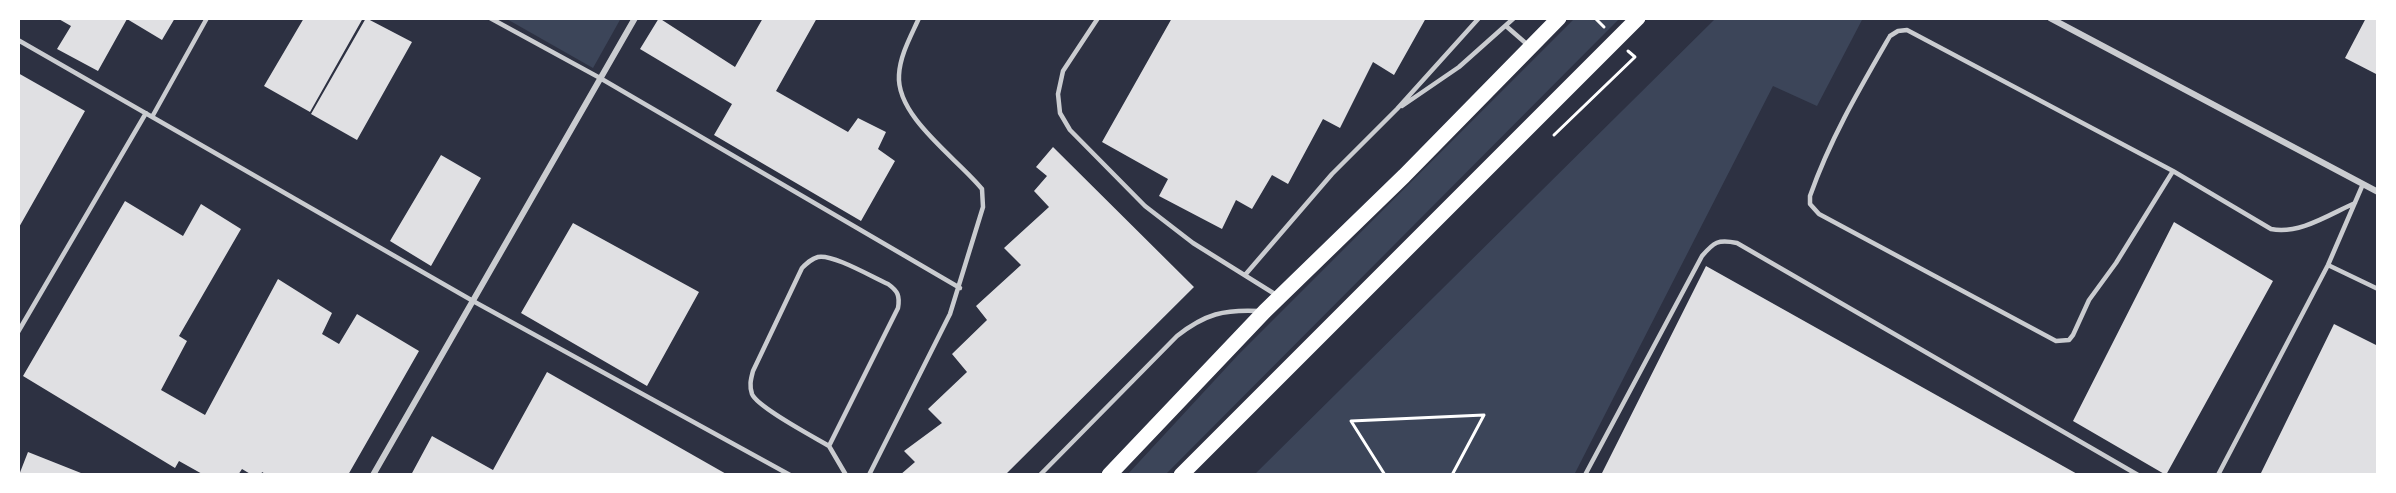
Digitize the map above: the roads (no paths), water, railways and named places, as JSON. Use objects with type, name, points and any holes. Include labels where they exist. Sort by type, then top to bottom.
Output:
[{"type":"highway","points":[[1109,475],[1265,311],[1404,176],[1559,18]]},
{"type":"highway","points":[[1181,475],[1638,18]]},
{"type":"street","points":[[373,475],[635,18]]},
{"type":"street","points":[[2050,18],[2378,192]]},
{"type":"lane","points":[[152,117],[207,18]]},
{"type":"lane","points":[[490,18],[600,78],[960,288]]},
{"type":"lane","points":[[869,475],[950,314],[960,288],[983,207],[982,189],[934,140],[905,104],[898,76],[905,49],[919,18]]},
{"type":"lane","points":[[1098,18],[1063,71],[1058,94],[1060,113],[1070,130],[1145,206],[1193,243],[1280,298]]},
{"type":"lane","points":[[1245,275],[1332,174],[1397,109],[1479,18]]},
{"type":"lane","points":[[1397,109],[1459,67],[1514,18]]},
{"type":"lane","points":[[1506,26],[1529,47]]},
{"type":"lane","points":[[2173,171],[2116,263],[2089,300],[2073,335],[2069,340],[2063,342],[2056,341],[1900,259],[1820,214],[1810,204],[1810,196],[1833,138],[1890,36],[1898,31],[1906,30],[2173,171],[2271,229],[2283,232],[2298,228],[2355,202]]},
{"type":"lane","points":[[18,40],[473,301],[790,475]]},
{"type":"lane","points":[[18,332],[146,113]]},
{"type":"lane","points":[[2217,475],[2328,265],[2363,184]]},
{"type":"lane","points":[[1585,475],[1702,256],[1712,244],[1724,240],[1737,243],[2138,475]]},
{"type":"lane","points":[[830,446],[898,308],[900,298],[896,290],[888,284],[830,258],[820,257],[810,260],[802,268],[753,371],[750,384],[752,396],[763,406],[830,446],[846,475]]},
{"type":"lane","points":[[2328,265],[2378,289]]},
{"type":"lane","points":[[1040,475],[1177,336],[1194,323],[1219,312],[1265,311]]}]
